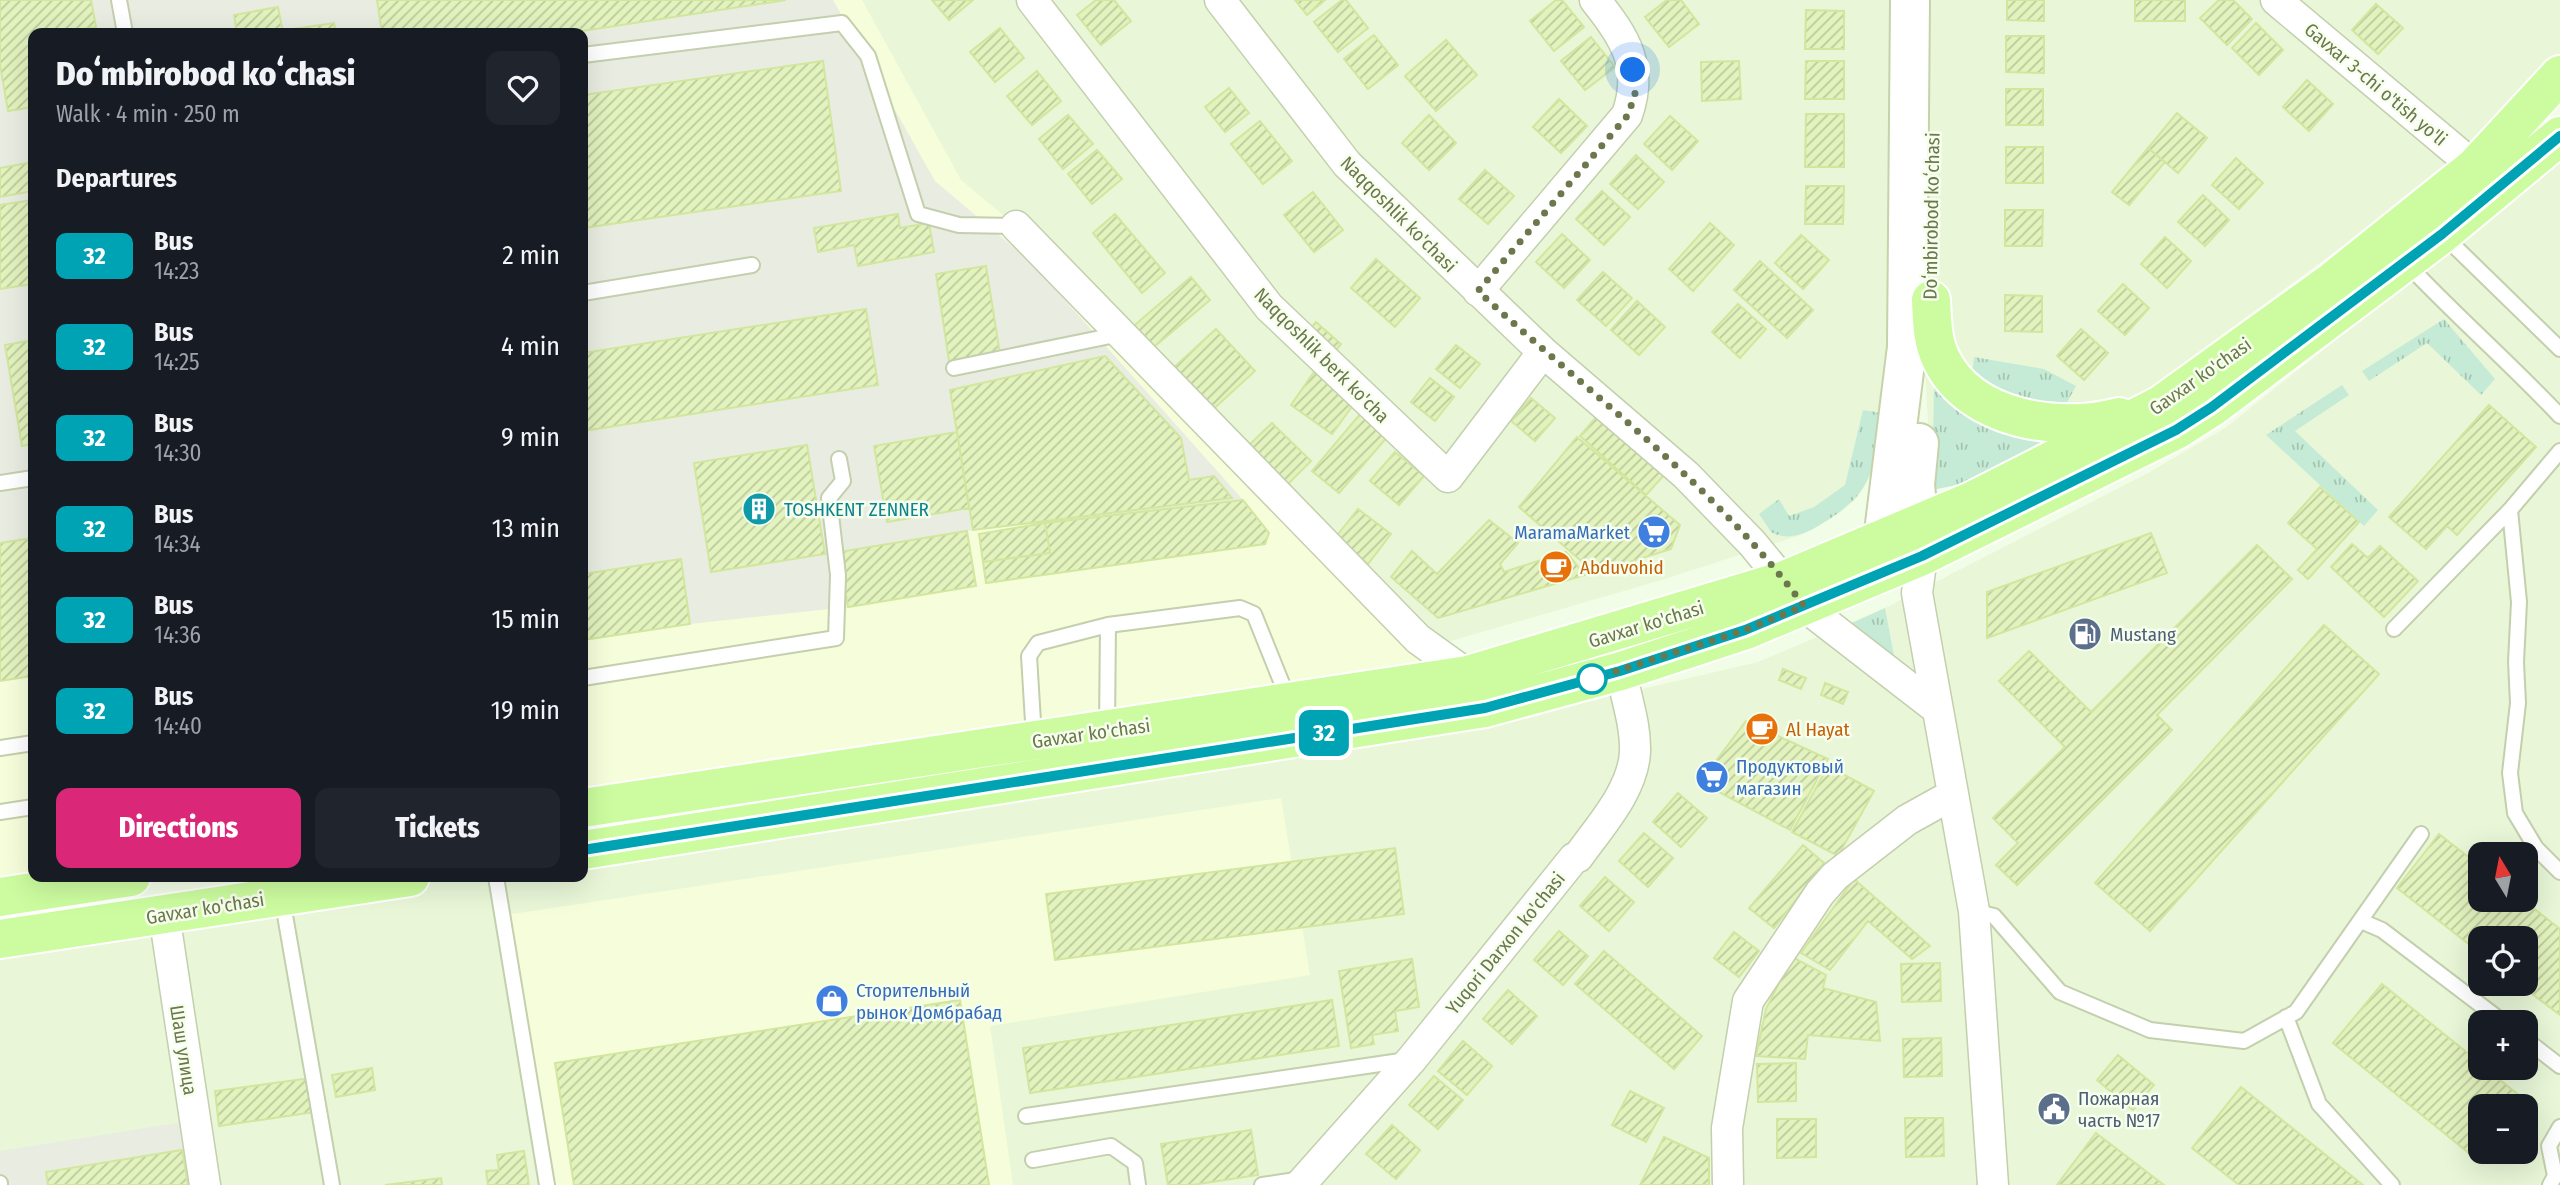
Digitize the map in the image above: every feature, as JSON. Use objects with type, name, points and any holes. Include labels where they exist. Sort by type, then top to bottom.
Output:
[{"type":"main road","name":"Doʻmbirobod koʻchasi","points":[[1906,555],[1891,473],[1907,347],[1910,0]]},
{"type":"main road","name":"Doʻmbirobod koʻchasi","points":[[1906,555],[1915,485],[1931,300],[1934,0]]},
{"type":"main road","name":"Gavxar ko'chasi","points":[[1906,555],[1974,500],[2161,405],[2329,284],[2475,167],[2560,75]]},
{"type":"main road","name":"Gavxar ko'chasi","points":[[1296,720],[1582,643],[1794,593],[1906,555],[2176,430],[2212,407],[2442,234],[2560,136]]},
{"type":"main road","points":[[1931,300],[1934,338],[1942,361],[1965,391],[1985,403],[2034,419],[2072,423],[2110,419],[2161,405]]},
{"type":"main road","name":"Gavxar ko'chasi","points":[[588,849],[1036,760],[1296,720],[1485,708],[1620,671],[1745,630],[1794,593]]},
{"type":"main road","name":"Gavxar ko'chasi","points":[[588,807],[1036,760]]},
{"type":"main road","points":[[0,897],[98,882]]},
{"type":"main road","name":"Gavxar ko'chasi","points":[[0,939],[282,896],[355,882]]},
{"type":"street","name":"Naqqoshlik berk ko'cha","points":[[1032,0],[1269,307],[1448,477],[1543,352]]},
{"type":"street","name":"Naqqoshlik ko'chasi","points":[[1220,0],[1346,164],[1543,352],[1686,475],[1794,593],[1937,709]]},
{"type":"street","points":[[1478,291],[1628,115],[1635,94],[1626,43],[1595,0]]},
{"type":"street","name":"Gavxar 3-chi o'tish yo'li","points":[[2276,0],[2475,167]]},
{"type":"street","points":[[1016,226],[1418,639],[1468,675]]},
{"type":"street","points":[[1906,555],[1974,911],[1993,1185]]},
{"type":"street","name":"Yuqori Darxon ko'chasi","points":[[1303,1182],[1412,1059],[1574,858],[1578,858],[1625,785],[1633,765],[1634,741],[1620,671]]},
{"type":"street","points":[[1728,1185],[1727,1128],[1748,1001],[1820,893],[1835,876],[1907,820],[1952,795]]},
{"type":"street","name":"Шаш улица","points":[[164,914],[205,1185]]},
{"type":"lane","points":[[119,0],[124,28]]},
{"type":"lane","points":[[588,54],[842,23],[869,56],[918,214],[959,225],[1016,226]]},
{"type":"lane","points":[[2442,234],[2560,349]]},
{"type":"lane","points":[[2405,262],[2458,318],[2510,363],[2560,416]]},
{"type":"lane","points":[[588,292],[752,265]]},
{"type":"lane","points":[[954,368],[1121,334]]},
{"type":"lane","points":[[2394,629],[2510,510],[2560,451]]},
{"type":"lane","points":[[588,677],[836,638],[838,575],[829,498],[843,481],[839,459]]},
{"type":"lane","points":[[0,483],[28,479]]},
{"type":"lane","points":[[2510,510],[2519,602],[2516,662],[2518,702],[2510,773],[2515,813],[2536,848],[2560,872]]},
{"type":"lane","points":[[1036,760],[1028,656],[1038,643],[1108,625],[1240,608],[1254,614],[1296,720]]},
{"type":"lane","points":[[1107,749],[1108,625]]},
{"type":"lane","points":[[0,748],[28,744]]},
{"type":"lane","points":[[0,812],[28,808]]},
{"type":"lane","points":[[1974,911],[1994,916],[2060,992],[2150,1030],[2244,1041],[2296,1012],[2421,834]]},
{"type":"lane","points":[[497,882],[547,1185]]},
{"type":"lane","points":[[282,896],[332,1185]]},
{"type":"lane","points":[[2361,921],[2382,930],[2487,1010]]},
{"type":"lane","points":[[2286,1017],[2319,1104],[2392,1185]]},
{"type":"lane","points":[[2538,1049],[2560,1066]]},
{"type":"lane","points":[[1026,1116],[1412,1059]]},
{"type":"lane","points":[[2550,1185],[2555,1176],[2549,1146],[2560,1127]]},
{"type":"lane","points":[[1033,1160],[1111,1146],[1135,1163],[1138,1185]]},
{"type":"lane","points":[[1262,1185],[1303,1182]]},
{"type":"shaded area","points":[[0,0],[2560,0],[2560,87],[2148,389],[1994,474],[1932,490],[1921,304],[1873,472],[1858,497],[1838,514],[1801,535],[1665,579],[1396,657],[588,37],[588,28],[28,28],[28,162],[0,884]]},
{"type":"shaded area","points":[[0,0],[862,0],[961,180],[1016,226],[1468,675],[588,807],[588,28],[28,28],[28,880],[0,897]]},
{"type":"shaded area","points":[[0,0],[833,0],[935,181],[1031,262],[1243,500],[967,531],[976,586],[848,607],[690,624],[588,639],[588,28],[28,28],[28,677],[0,681]]},
{"type":"shaded area","points":[[2560,147],[2560,1185],[0,1185],[0,951],[385,882],[588,882],[588,849],[1487,725],[1758,662],[1885,608],[2148,473],[2225,428],[2468,235]]},
{"type":"shaded area","name":"Сторительный рынок Домбрабад","points":[[1281,798],[1310,975],[990,1026],[1013,1185],[540,1185],[500,916]]},
{"type":"shaded area","points":[[183,1122],[193,1185],[0,1185],[0,1151]]},
{"type":"green space","points":[[2444,319],[2495,379],[2481,395],[2427,343],[2369,381],[2362,371]]},
{"type":"green space","points":[[1974,357],[2044,369],[2076,386],[2065,406],[2044,406],[1971,381]]},
{"type":"green space","points":[[2342,385],[2349,395],[2295,431],[2378,510],[2364,526],[2266,435]]},
{"type":"green space","points":[[1939,386],[2055,434],[1967,483],[1932,490],[1934,387]]},
{"type":"green space","points":[[1863,410],[1882,413],[1872,470],[1858,495],[1832,517],[1808,531],[1787,536],[1771,532],[1759,514],[1779,499],[1789,516],[1814,507],[1845,485]]},
{"type":"green space","points":[[1885,608],[1895,661],[1850,624]]},
{"type":"building","points":[[0,0],[91,0],[96,27],[28,28],[28,108],[8,111],[0,65]]},
{"type":"building","points":[[377,0],[786,0],[588,30],[588,28],[381,28]]},
{"type":"building","points":[[932,0],[973,0],[949,20]]},
{"type":"building","points":[[1096,0],[1114,0],[1131,21],[1101,45],[1077,15]]},
{"type":"building","points":[[1295,0],[1325,0],[1307,15]]},
{"type":"building","points":[[1342,0],[1346,0],[1368,28],[1338,52],[1314,22]]},
{"type":"building","points":[[1556,0],[1562,0],[1584,27],[1554,51],[1530,21]]},
{"type":"building","points":[[1667,0],[1681,0],[1699,24],[1669,47],[1645,17]]},
{"type":"building","points":[[2007,0],[2044,0],[2044,21],[2007,20]]},
{"type":"building","points":[[2135,0],[2185,0],[2185,21],[2135,21]]},
{"type":"building","points":[[2219,0],[2233,0],[2252,19],[2227,45],[2200,18]]},
{"type":"building","points":[[2376,4],[2403,28],[2378,54],[2352,30]]},
{"type":"building","points":[[278,7],[282,28],[236,28],[234,15]]},
{"type":"building","points":[[1806,10],[1844,11],[1844,49],[1805,49]]},
{"type":"building","points":[[334,23],[335,28],[299,28]]},
{"type":"building","points":[[2256,23],[2283,50],[2259,75],[2232,48]]},
{"type":"building","points":[[1000,28],[1024,58],[995,82],[970,52]]},
{"type":"building","points":[[1374,35],[1398,65],[1368,89],[1344,59]]},
{"type":"building","points":[[2006,36],[2044,36],[2044,73],[2006,72]]},
{"type":"building","points":[[1591,37],[1615,67],[1585,90],[1561,61]]},
{"type":"building","points":[[1446,40],[1477,75],[1436,111],[1405,76]]},
{"type":"building","points":[[823,61],[841,191],[588,227],[588,94]]},
{"type":"building","points":[[1739,61],[1741,99],[1702,101],[1701,62]]},
{"type":"building","points":[[1806,61],[1844,61],[1844,99],[1805,99]]},
{"type":"building","points":[[1037,71],[1061,101],[1032,125],[1007,96]]},
{"type":"building","points":[[2307,80],[2333,104],[2309,131],[2283,107]]},
{"type":"building","points":[[1229,88],[1249,113],[1225,132],[1205,107]]},
{"type":"building","points":[[2006,89],[2043,89],[2043,125],[2006,125]]},
{"type":"building","points":[[1559,99],[1587,126],[1561,153],[1533,127]]},
{"type":"building","points":[[2177,113],[2207,138],[2178,173],[2148,148]]},
{"type":"building","points":[[1806,114],[1844,114],[1844,167],[1805,167]]},
{"type":"building","points":[[1068,115],[1093,144],[1063,169],[1039,139]]},
{"type":"building","points":[[1429,115],[1456,143],[1429,170],[1402,143]]},
{"type":"building","points":[[1670,116],[1698,141],[1672,170],[1644,144]]},
{"type":"building","points":[[1260,121],[1292,161],[1263,184],[1231,144]]},
{"type":"building","points":[[2006,147],[2043,147],[2043,183],[2006,183]]},
{"type":"building","points":[[2148,148],[2165,162],[2129,205],[2112,192]]},
{"type":"building","points":[[1097,150],[1122,179],[1092,204],[1068,174]]},
{"type":"building","points":[[1636,155],[1664,182],[1638,209],[1610,184]]},
{"type":"building","points":[[2236,158],[2263,183],[2239,209],[2212,185]]},
{"type":"building","points":[[28,163],[28,192],[0,197],[0,168]]},
{"type":"building","points":[[1485,170],[1514,196],[1488,224],[1459,199]]},
{"type":"building","points":[[1806,186],[1844,186],[1843,224],[1805,224]]},
{"type":"building","points":[[1602,191],[1630,217],[1604,245],[1576,219]]},
{"type":"building","points":[[1313,192],[1343,230],[1314,252],[1284,215]]},
{"type":"building","points":[[2203,195],[2229,220],[2205,246],[2178,222]]},
{"type":"building","points":[[28,201],[28,285],[0,289],[0,205]]},
{"type":"building","points":[[2005,210],[2043,210],[2042,246],[2005,246]]},
{"type":"building","points":[[898,214],[900,228],[929,223],[934,252],[858,266],[854,245],[818,252],[814,228]]},
{"type":"building","points":[[1115,214],[1165,273],[1142,293],[1093,233]]},
{"type":"building","points":[[1710,223],[1734,245],[1693,291],[1669,269]]},
{"type":"building","points":[[1562,234],[1590,260],[1564,288],[1536,262]]},
{"type":"building","points":[[1801,235],[1829,260],[1803,289],[1775,263]]},
{"type":"building","points":[[2165,237],[2191,261],[2167,288],[2141,264]]},
{"type":"building","points":[[1376,259],[1420,298],[1395,327],[1351,288]]},
{"type":"building","points":[[1760,261],[1813,310],[1787,338],[1734,290]]},
{"type":"building","points":[[986,266],[1000,354],[949,361],[936,274]]},
{"type":"building","points":[[1603,272],[1632,298],[1606,326],[1577,300]]},
{"type":"building","points":[[1191,277],[1210,300],[1149,351],[1130,329]]},
{"type":"building","points":[[2123,284],[2149,308],[2125,335],[2098,311]]},
{"type":"building","points":[[2005,295],[2042,296],[2042,332],[2005,331]]},
{"type":"building","points":[[1637,301],[1665,327],[1639,355],[1611,330]]},
{"type":"building","points":[[1738,304],[1766,329],[1740,358],[1712,332]]},
{"type":"building","points":[[866,309],[878,385],[588,430],[588,352]]},
{"type":"building","points":[[1316,322],[1341,344],[1330,357],[1305,335]]},
{"type":"building","points":[[1216,329],[1255,371],[1209,413],[1170,371]]},
{"type":"building","points":[[2081,329],[2108,353],[2084,380],[2057,356]]},
{"type":"building","points":[[28,341],[28,445],[22,446],[5,345]]},
{"type":"building","points":[[1456,345],[1480,364],[1460,388],[1436,369]]},
{"type":"building","points":[[1105,356],[1181,438],[1189,480],[1214,476],[1232,498],[973,530],[950,390]]},
{"type":"building","points":[[1314,372],[1356,401],[1332,434],[1291,405]]},
{"type":"building","points":[[1430,378],[1454,397],[1435,421],[1411,402]]},
{"type":"building","points":[[1531,398],[1555,418],[1535,441],[1511,421]]},
{"type":"building","points":[[2489,405],[2536,447],[2457,535],[2447,526],[2426,549],[2389,517]]},
{"type":"building","points":[[1361,413],[1388,436],[1339,493],[1312,471]]},
{"type":"building","points":[[1598,415],[1665,474],[1646,495],[1580,436]]},
{"type":"building","points":[[1272,423],[1311,461],[1285,487],[1246,448]]},
{"type":"building","points":[[957,432],[969,508],[887,522],[874,446]]},
{"type":"building","points":[[1577,437],[1680,525],[1671,549],[1595,573],[1519,507]]},
{"type":"building","name":"TOSHKENT ZENNER","points":[[807,445],[825,554],[711,572],[694,463]]},
{"type":"building","points":[[1395,452],[1424,476],[1399,505],[1370,481]]},
{"type":"building","points":[[2320,487],[2359,522],[2308,579],[2298,570],[2317,549],[2288,523]]},
{"type":"building","points":[[1243,500],[1269,533],[1265,544],[986,583],[983,562],[1050,553],[1045,523]]},
{"type":"building","points":[[1358,509],[1391,534],[1368,564],[1335,538]]},
{"type":"building","points":[[1489,520],[1518,543],[1500,564],[1504,572],[1566,552],[1585,575],[1438,618],[1391,577],[1412,551],[1437,574]]},
{"type":"building","points":[[1045,523],[1050,553],[983,562],[979,534]]},
{"type":"building","points":[[967,531],[976,586],[848,607],[839,552]]},
{"type":"building","points":[[2151,533],[2167,573],[1987,638],[1987,592]]},
{"type":"building","points":[[28,539],[28,677],[0,681],[0,543]]},
{"type":"building","points":[[2352,544],[2368,558],[2380,546],[2418,581],[2384,617],[2331,567]]},
{"type":"building","points":[[2257,545],[2292,579],[2157,715],[2172,730],[2017,885],[1996,865],[2018,843],[1993,818],[2065,747],[1999,681],[2029,651],[2091,712]]},
{"type":"building","points":[[681,559],[690,624],[588,639],[588,573]]},
{"type":"building","points":[[2324,625],[2379,674],[2150,931],[2095,883]]},
{"type":"building","points":[[1783,669],[1806,678],[1801,689],[1779,680]]},
{"type":"building","points":[[1825,683],[1848,692],[1843,704],[1821,695]]},
{"type":"building","points":[[1746,721],[1828,759],[1790,830],[1700,782]]},
{"type":"building","points":[[1828,766],[1874,791],[1838,856],[1792,832]]},
{"type":"building","points":[[1678,793],[1707,818],[1681,847],[1653,822]]},
{"type":"building","points":[[1644,833],[1673,858],[1648,887],[1619,861]]},
{"type":"building","points":[[2439,834],[2468,857],[2468,912],[2538,912],[2560,929],[2560,1015],[2535,996],[2538,996],[2538,926],[2468,926],[2468,944],[2397,888]]},
{"type":"building","points":[[1803,845],[1824,863],[1774,928],[1749,908]]},
{"type":"building","points":[[1395,848],[1404,914],[1055,960],[1046,894]]},
{"type":"building","points":[[1605,877],[1634,902],[1609,931],[1580,906]]},
{"type":"building","points":[[1854,879],[1930,946],[1912,959],[1868,921],[1830,970],[1801,953]]},
{"type":"building","points":[[1559,931],[1588,956],[1563,985],[1534,960]]},
{"type":"building","points":[[1734,932],[1759,951],[1739,977],[1714,958]]},
{"type":"building","points":[[1604,951],[1702,1036],[1674,1069],[1575,984]]},
{"type":"building","points":[[1792,957],[1826,975],[1823,988],[1876,1002],[1880,1041],[1808,1035],[1805,1059],[1756,1056],[1766,1009]]},
{"type":"building","points":[[1412,959],[1419,1007],[1395,1011],[1398,1031],[1372,1035],[1374,1044],[1351,1048],[1339,971]]},
{"type":"building","points":[[1940,963],[1941,1001],[1902,1002],[1901,964]]},
{"type":"building","points":[[2382,984],[2468,1053],[2468,1080],[2500,1080],[2518,1094],[2468,1094],[2468,1152],[2333,1043]]},
{"type":"building","points":[[1508,990],[1537,1016],[1512,1044],[1483,1019]]},
{"type":"building","points":[[960,1000],[989,1185],[574,1185],[555,1063]]},
{"type":"building","points":[[1332,1000],[1339,1046],[1030,1093],[1023,1048]]},
{"type":"building","points":[[1941,1038],[1942,1076],[1904,1077],[1903,1039]]},
{"type":"building","points":[[1463,1041],[1492,1066],[1467,1095],[1438,1071]]},
{"type":"building","points":[[2118,1055],[2154,1085],[2133,1110],[2097,1080]]},
{"type":"building","points":[[1796,1063],[1796,1101],[1758,1102],[1757,1064]]},
{"type":"building","points":[[372,1068],[375,1090],[336,1097],[332,1075]]},
{"type":"building","points":[[1434,1076],[1463,1100],[1438,1129],[1409,1105]]},
{"type":"building","points":[[310,1078],[315,1112],[219,1126],[215,1091]]},
{"type":"building","points":[[2241,1087],[2363,1185],[2239,1185],[2192,1148]]},
{"type":"building","points":[[1630,1091],[1664,1108],[1646,1142],[1612,1125]]},
{"type":"building","points":[[1905,1118],[1943,1118],[1944,1156],[1906,1157]]},
{"type":"building","points":[[1777,1119],[1816,1119],[1816,1157],[1777,1158]]},
{"type":"building","points":[[1392,1125],[1420,1150],[1396,1179],[1366,1154]]},
{"type":"building","points":[[1251,1130],[1258,1175],[1192,1185],[1168,1185],[1161,1144]]},
{"type":"building","points":[[2096,1133],[2164,1185],[2057,1185]]},
{"type":"building","points":[[1664,1137],[1709,1158],[1709,1185],[1640,1185]]},
{"type":"building","points":[[182,1150],[188,1185],[48,1185],[46,1172]]},
{"type":"building","points":[[524,1151],[529,1185],[488,1185],[486,1171],[499,1170],[497,1155]]},
{"type":"building","points":[[441,1178],[442,1185],[385,1185]]},
{"type":"bus line","name":"32","points":[[588,849],[1485,708],[1620,671],[1745,630],[1922,556],[2176,430],[2212,407],[2442,234],[2560,136]]},
{"type":"place","name":"TOSHKENT ZENNER","points":[[759,509]]},
{"type":"place","name":"MaramaMarket","points":[[1654,532]]},
{"type":"place","name":"Abduvohid","points":[[1556,567]]},
{"type":"place","name":"Mustang","points":[[2085,634]]},
{"type":"place","name":"Al Hayat","points":[[1762,729]]},
{"type":"place","name":"Продуктовый магазин","points":[[1712,777]]},
{"type":"place","name":"Сторительный рынок Домбрабад","points":[[832,1001]]},
{"type":"place","name":"Пожарная часть №17","points":[[2054,1109]]},
{"type":"route","points":[[1592,679],[1745,630],[1804,606],[1752,543],[1686,475],[1543,352],[1478,291],[1628,115],[1635,94],[1633,70]]}]
